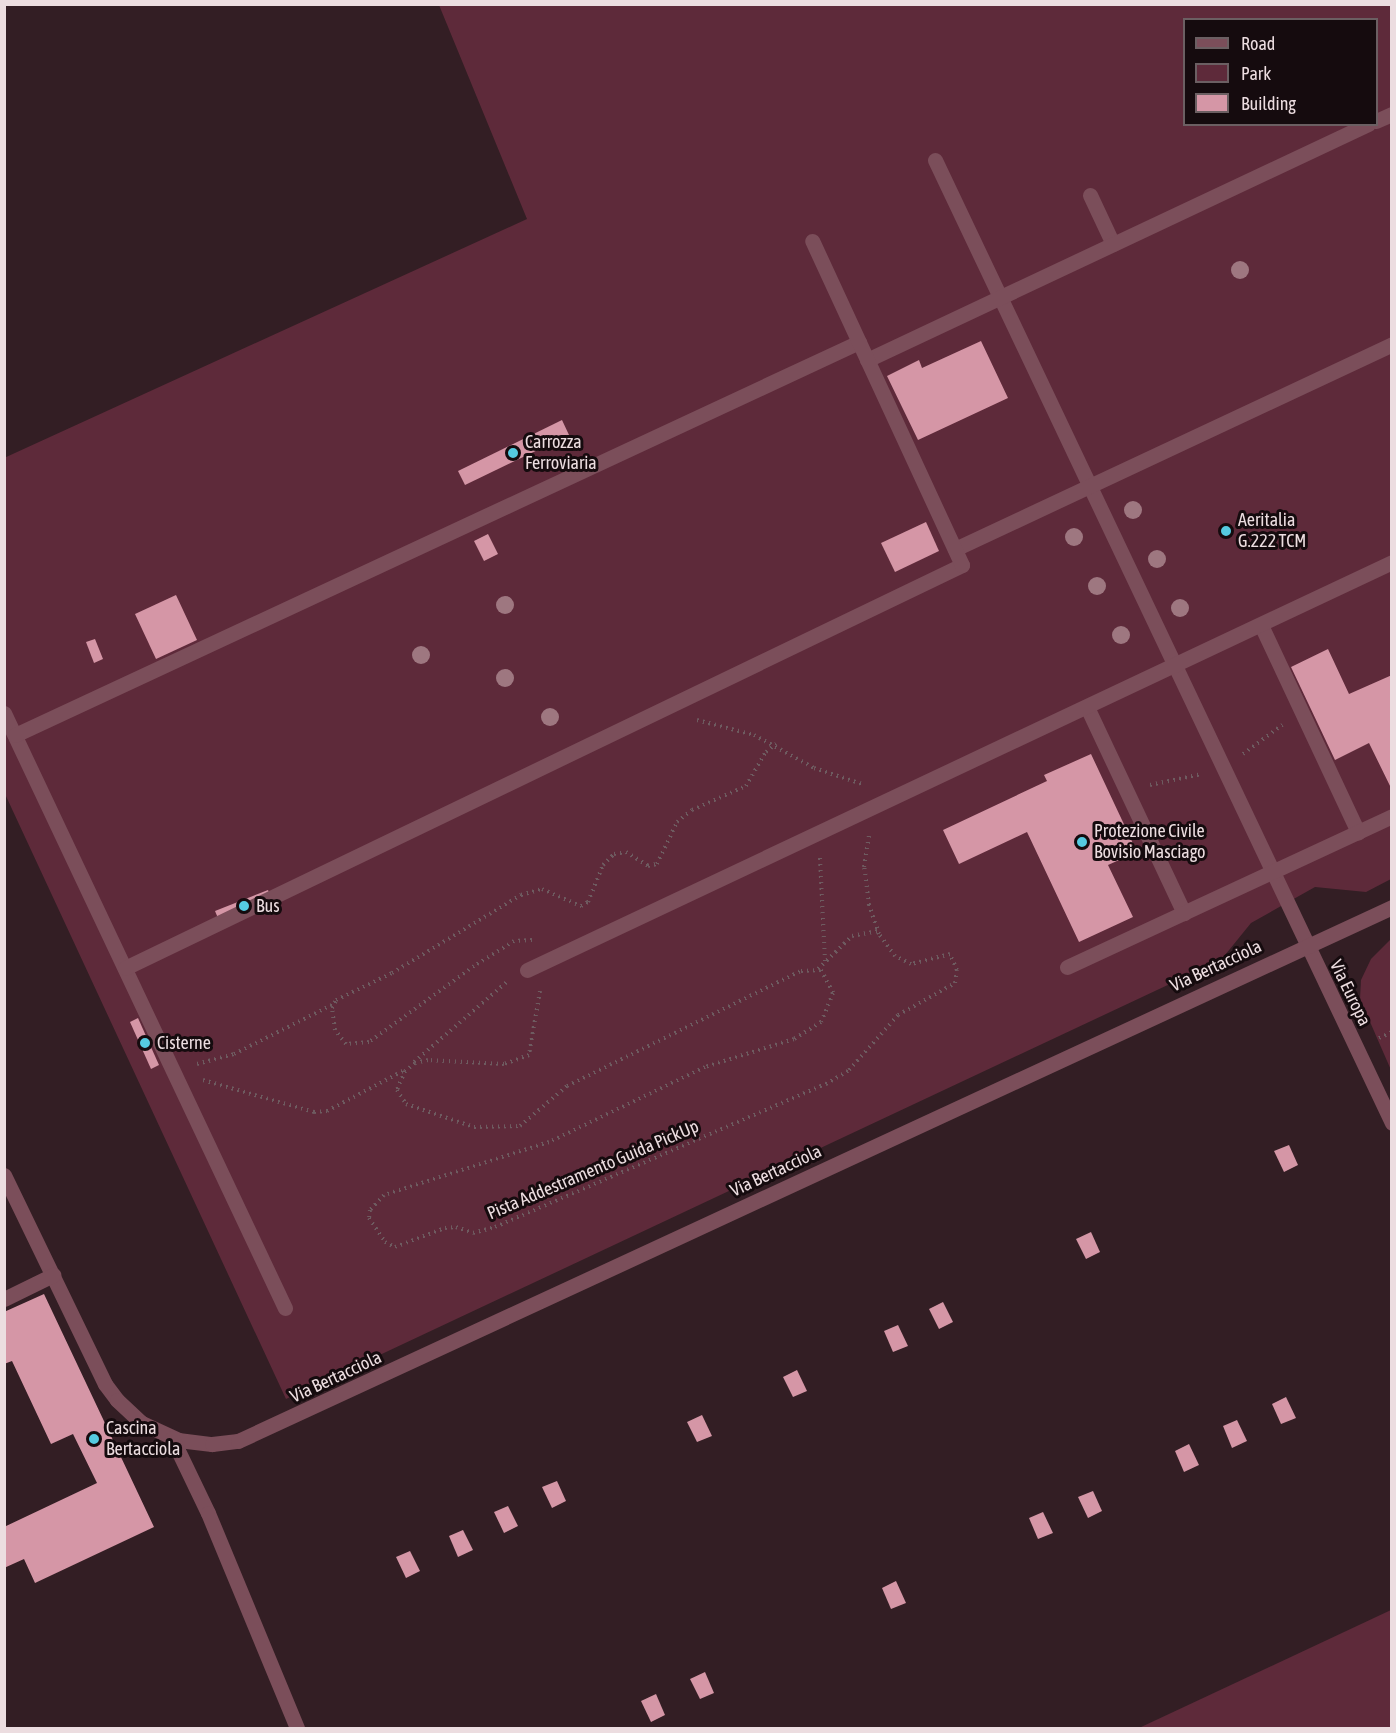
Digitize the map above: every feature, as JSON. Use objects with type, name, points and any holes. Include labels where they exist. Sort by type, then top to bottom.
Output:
[{"type":"street","points":[[1378,121],[1392,114]]},
{"type":"street","points":[[867,360],[1364,126]]},
{"type":"street","name":"Via Europa","points":[[935,160],[1221,770],[1392,1123]]},
{"type":"street","points":[[1090,195],[1113,244]]},
{"type":"street","points":[[125,968],[962,565],[812,241]]},
{"type":"street","points":[[15,735],[859,342]]},
{"type":"street","points":[[955,549],[1392,344]]},
{"type":"street","points":[[527,970],[1392,562]]},
{"type":"street","points":[[1261,625],[1358,832]]},
{"type":"street","points":[[1087,707],[1184,913]]},
{"type":"street","points":[[4,713],[285,1308]]},
{"type":"street","points":[[1067,967],[1392,816]]},
{"type":"street","name":"Via Bertacciola","points":[[4,1175],[108,1390],[142,1423],[172,1438],[218,1444],[258,1435],[1305,946],[1392,908]]},
{"type":"street","points":[[4,1299],[53,1275]]},
{"type":"street","points":[[172,1438],[208,1513],[297,1728]]},
{"type":"path","points":[[1126,790],[1221,770],[1301,711]]},
{"type":"path","points":[[694,720],[754,735],[829,775],[873,786]]},
{"type":"path","name":"Pista Addestramento Guida PickUp","points":[[817,969],[827,976],[833,993],[825,1017],[808,1031],[705,1066],[549,1142],[384,1195],[369,1210],[377,1233],[396,1247],[445,1228],[482,1232],[804,1093],[849,1070],[898,1015],[947,989],[958,976],[950,954],[911,964],[895,956],[878,931],[864,867],[873,821],[870,809]]},
{"type":"path","points":[[818,833],[825,962]]},
{"type":"path","points":[[812,968],[817,969],[852,936],[878,931]]},
{"type":"path","points":[[173,1071],[314,1112],[327,1111],[404,1071],[508,981],[527,970]]},
{"type":"path","points":[[173,1071],[234,1053],[334,1005]]},
{"type":"green space","points":[[439,5],[1391,5],[1391,879],[1366,892],[1315,887],[1251,923],[1221,960],[286,1399],[5,794],[4,458],[527,219]]},
{"type":"green space","points":[[1391,939],[1391,1070],[1360,999],[1361,980],[1371,959]]},
{"type":"green space","points":[[1391,1610],[1391,1728],[1139,1728]]},
{"type":"building","points":[[981,341],[1008,398],[918,440],[887,376],[919,360],[922,368]]},
{"type":"building","name":"Carrozza Ferroviaria","points":[[562,420],[569,435],[465,485],[458,471]]},
{"type":"building","points":[[926,522],[939,551],[895,572],[881,543]]},
{"type":"building","points":[[488,534],[498,554],[484,561],[474,541]]},
{"type":"building","points":[[176,595],[197,640],[156,659],[135,614]]},
{"type":"building","points":[[95,639],[103,659],[94,663],[86,642]]},
{"type":"building","points":[[1328,649],[1349,694],[1392,675],[1392,790],[1369,743],[1335,760],[1291,667]]},
{"type":"building","name":"Protezione Civile Bovisio Masciago","points":[[1091,754],[1137,852],[1108,865],[1133,917],[1079,942],[1027,832],[959,864],[943,830],[1047,781],[1044,775]]},
{"type":"building","name":"Bus","points":[[268,890],[273,902],[220,923],[215,911]]},
{"type":"building","name":"Cisterne","points":[[138,1018],[159,1065],[151,1069],[130,1022]]},
{"type":"building","points":[[1289,1145],[1298,1165],[1284,1172],[1274,1151]]},
{"type":"building","points":[[1091,1232],[1100,1252],[1086,1259],[1076,1239]]},
{"type":"building","name":"Cascina Bertacciola","points":[[44,1294],[154,1527],[35,1583],[24,1559],[4,1568],[4,1527],[97,1483],[73,1434],[51,1444],[12,1361],[4,1364],[4,1312]]},
{"type":"building","points":[[943,1302],[953,1322],[939,1329],[929,1309]]},
{"type":"building","points":[[898,1325],[908,1346],[893,1352],[884,1331]]},
{"type":"building","points":[[797,1370],[807,1391],[793,1397],[783,1377]]},
{"type":"building","points":[[1286,1397],[1296,1418],[1281,1424],[1272,1404]]},
{"type":"building","points":[[702,1415],[712,1436],[697,1442],[687,1422]]},
{"type":"building","points":[[1237,1420],[1247,1441],[1232,1448],[1223,1426]]},
{"type":"building","points":[[1189,1444],[1199,1465],[1184,1472],[1175,1451]]},
{"type":"building","points":[[557,1481],[566,1501],[552,1508],[542,1487]]},
{"type":"building","points":[[1093,1491],[1102,1511],[1088,1518],[1078,1497]]},
{"type":"building","points":[[508,1506],[518,1526],[504,1533],[494,1512]]},
{"type":"building","points":[[1043,1512],[1053,1533],[1038,1539],[1029,1518]]},
{"type":"building","points":[[463,1530],[473,1550],[458,1557],[449,1536]]},
{"type":"building","points":[[410,1551],[420,1571],[406,1578],[396,1557]]},
{"type":"building","points":[[896,1581],[906,1603],[891,1609],[882,1588]]},
{"type":"building","points":[[705,1672],[714,1693],[700,1699],[690,1679]]},
{"type":"building","points":[[656,1694],[665,1715],[651,1722],[641,1701]]},
{"type":"place","name":"Carrozza Ferroviaria","points":[[513,453]]},
{"type":"place","name":"Aeritalia G.222 TCM","points":[[1226,531]]},
{"type":"place","name":"Protezione Civile Bovisio Masciago","points":[[1082,842]]},
{"type":"place","name":"Bus","points":[[244,906]]},
{"type":"place","name":"Cisterne","points":[[145,1043]]},
{"type":"place","name":"Cascina Bertacciola","points":[[94,1439]]}]
